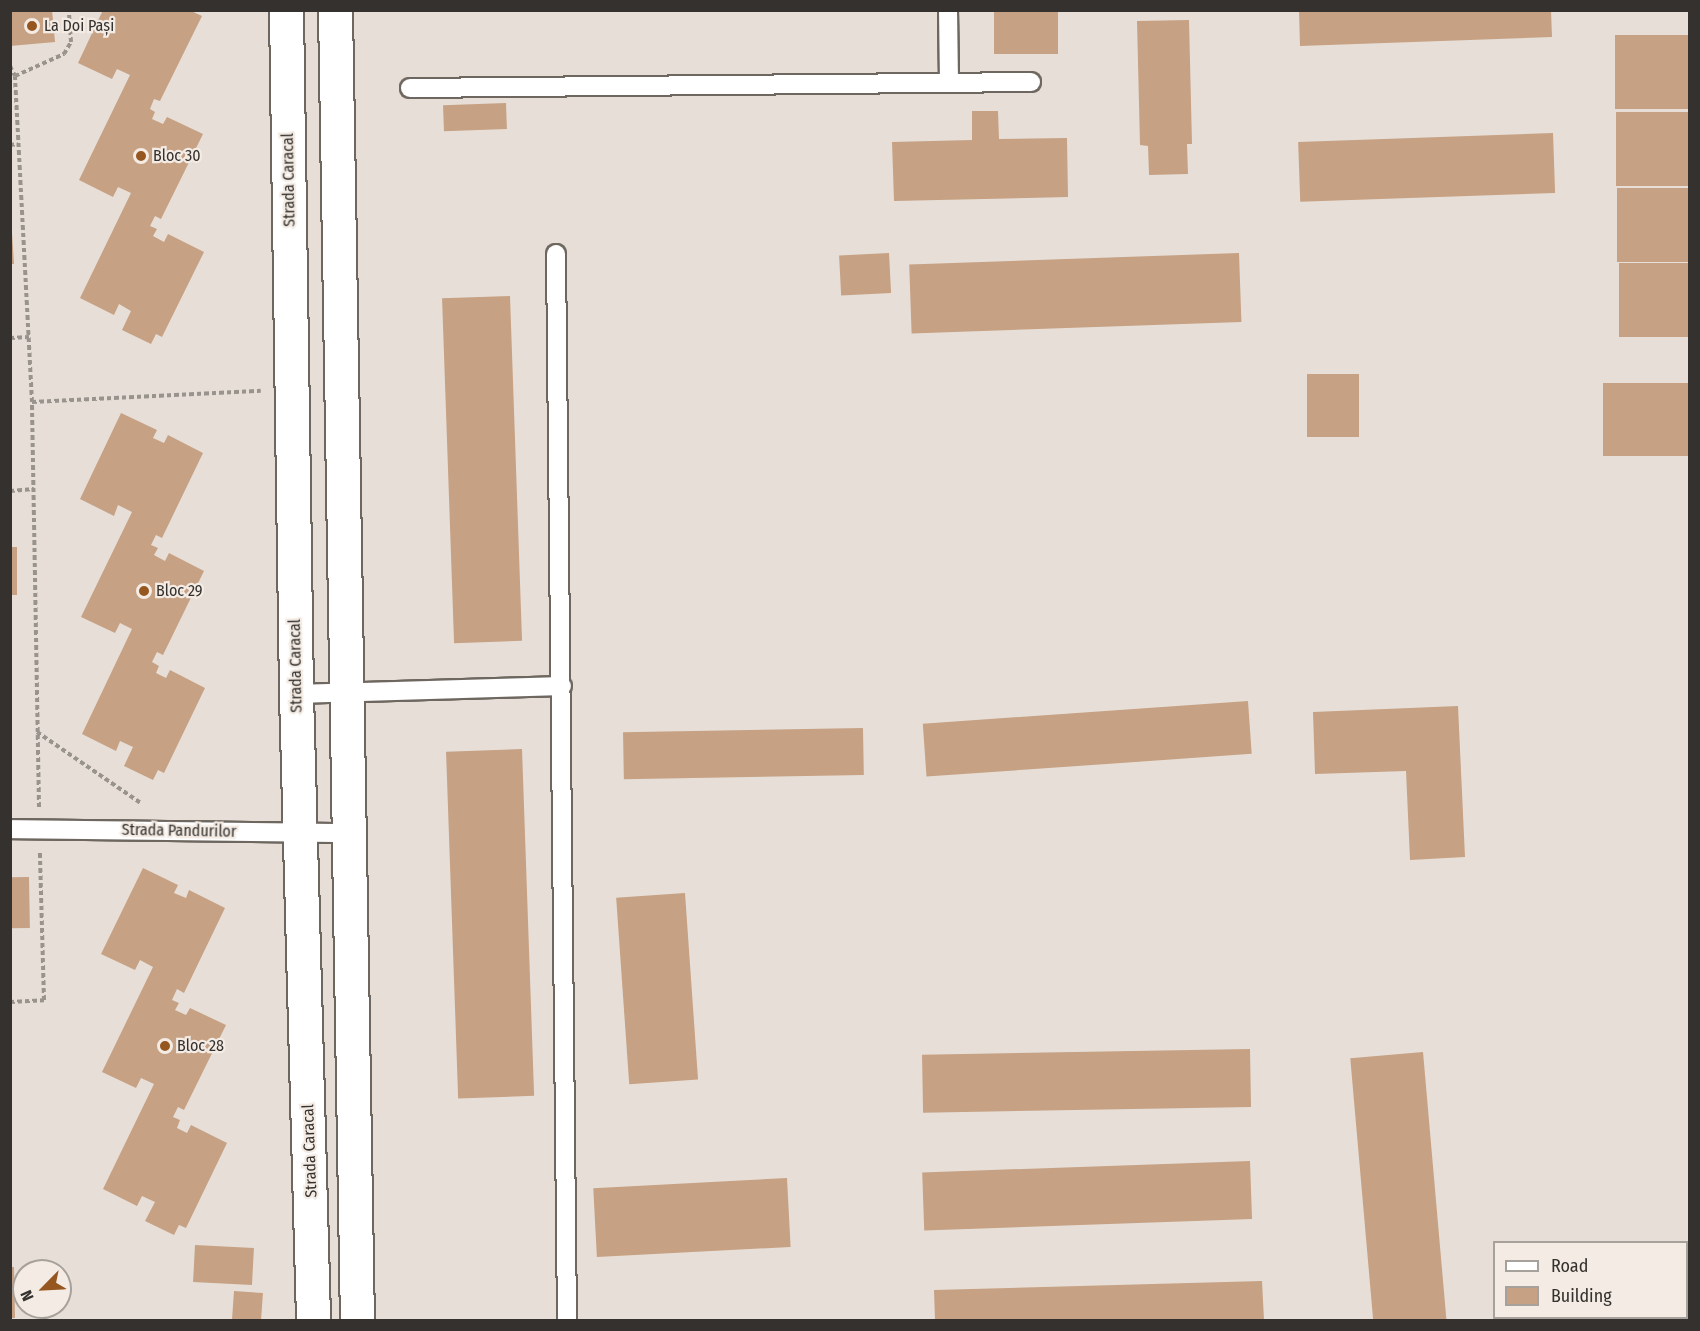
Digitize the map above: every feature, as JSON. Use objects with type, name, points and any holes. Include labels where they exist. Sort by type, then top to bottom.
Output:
[{"type":"main road","name":"Strada Caracal","points":[[286,10],[296,694],[313,1320]]},
{"type":"main road","points":[[335,10],[347,833],[357,1320]]},
{"type":"lane","points":[[948,10],[949,82]]},
{"type":"lane","points":[[410,88],[1031,82]]},
{"type":"lane","points":[[556,254],[567,1320]]},
{"type":"lane","points":[[296,694],[562,686]]},
{"type":"lane","name":"Strada Pandurilor","points":[[10,830],[347,833]]},
{"type":"path","points":[[15,76],[64,54],[71,42],[69,10]]},
{"type":"path","points":[[10,66],[15,76],[32,402],[44,1000],[10,1002]]},
{"type":"path","points":[[10,145],[18,144]]},
{"type":"path","points":[[10,338],[29,337]]},
{"type":"path","points":[[32,402],[291,389]]},
{"type":"path","points":[[10,490],[34,489]]},
{"type":"path","points":[[37,732],[179,830]]},
{"type":"building","name":"La Doi Pași","points":[[10,10],[52,10],[55,42],[10,46]]},
{"type":"building","name":"Bloc 30","points":[[103,10],[189,10],[202,16],[160,101],[154,99],[150,109],[155,112],[152,119],[163,124],[167,117],[203,134],[161,219],[155,216],[150,226],[157,229],[153,236],[164,242],[168,234],[204,252],[162,337],[156,334],[151,344],[122,330],[131,311],[119,304],[114,315],[80,298],[131,193],[118,187],[113,197],[79,180],[130,75],[117,69],[112,79],[78,63]]},
{"type":"building","points":[[994,10],[1058,10],[1058,54],[994,54]]},
{"type":"building","points":[[1299,10],[1551,10],[1552,37],[1300,46]]},
{"type":"building","points":[[1189,20],[1192,144],[1187,144],[1188,174],[1149,175],[1148,146],[1140,145],[1137,21]]},
{"type":"building","points":[[1615,35],[1690,35],[1690,109],[1615,109]]},
{"type":"building","points":[[506,103],[507,129],[444,131],[443,105]]},
{"type":"building","points":[[972,111],[998,111],[999,139],[1067,138],[1068,197],[894,201],[892,142],[972,140]]},
{"type":"building","points":[[1616,112],[1690,112],[1690,186],[1616,186]]},
{"type":"building","points":[[1553,133],[1555,193],[1300,202],[1298,142]]},
{"type":"building","points":[[1617,188],[1690,188],[1690,262],[1617,262]]},
{"type":"building","points":[[10,232],[12,232],[14,264],[10,264]]},
{"type":"building","points":[[889,253],[891,293],[841,296],[839,256]]},
{"type":"building","points":[[1239,253],[1241,322],[912,333],[909,265]]},
{"type":"building","points":[[1619,263],[1690,263],[1690,337],[1619,337]]},
{"type":"building","points":[[510,296],[522,641],[454,643],[442,298]]},
{"type":"building","points":[[1307,374],[1359,374],[1359,437],[1307,437]]},
{"type":"building","points":[[1603,383],[1690,383],[1690,456],[1603,456]]},
{"type":"building","name":"Bloc 29","points":[[121,413],[157,430],[153,438],[164,443],[168,435],[203,453],[162,538],[156,535],[151,545],[158,548],[154,555],[165,561],[169,553],[204,571],[163,655],[157,652],[152,662],[159,666],[156,673],[166,678],[170,670],[205,688],[164,773],[158,770],[153,780],[124,766],[133,747],[120,741],[116,751],[82,734],[132,629],[120,623],[115,633],[81,617],[132,512],[118,505],[114,516],[80,499]]},
{"type":"building","points":[[10,547],[17,547],[17,595],[10,595]]},
{"type":"building","points":[[1248,701],[1252,754],[926,777],[923,724]]},
{"type":"building","points":[[1458,706],[1465,857],[1410,860],[1406,771],[1315,774],[1313,712]]},
{"type":"building","points":[[863,728],[864,775],[624,779],[623,732]]},
{"type":"building","points":[[522,749],[534,1096],[458,1098],[446,752]]},
{"type":"building","name":"Bloc 28","points":[[143,868],[178,885],[174,893],[186,898],[189,890],[225,908],[184,993],[177,989],[172,1000],[179,1003],[175,1010],[186,1015],[190,1008],[226,1025],[184,1110],[178,1107],[173,1117],[180,1120],[177,1128],[187,1133],[191,1125],[227,1143],[186,1228],[179,1225],[174,1235],[145,1221],[155,1202],[142,1196],[137,1206],[103,1189],[154,1084],[141,1078],[136,1088],[102,1072],[153,967],[140,960],[135,970],[101,954]]},
{"type":"building","points":[[10,877],[29,877],[30,928],[11,928]]},
{"type":"building","points":[[685,893],[698,1080],[629,1084],[616,898]]},
{"type":"building","points":[[1250,1049],[1251,1107],[923,1113],[922,1055]]},
{"type":"building","points":[[1423,1052],[1446,1320],[1373,1320],[1350,1058]]},
{"type":"building","points":[[1250,1161],[1252,1219],[924,1230],[922,1172]]},
{"type":"building","points":[[787,1178],[791,1247],[597,1257],[593,1188]]},
{"type":"building","points":[[195,1245],[254,1248],[252,1285],[193,1282]]},
{"type":"building","points":[[10,1267],[12,1267],[12,1318],[10,1318]]},
{"type":"building","points":[[1262,1281],[1264,1320],[935,1320],[934,1290]]},
{"type":"building","points":[[234,1291],[263,1293],[261,1320],[232,1320]]},
{"type":"place","name":"La Doi Pași","points":[[32,26]]},
{"type":"place","name":"Bloc 30","points":[[141,156]]},
{"type":"place","name":"Bloc 29","points":[[144,591]]},
{"type":"place","name":"Bloc 28","points":[[165,1046]]}]
